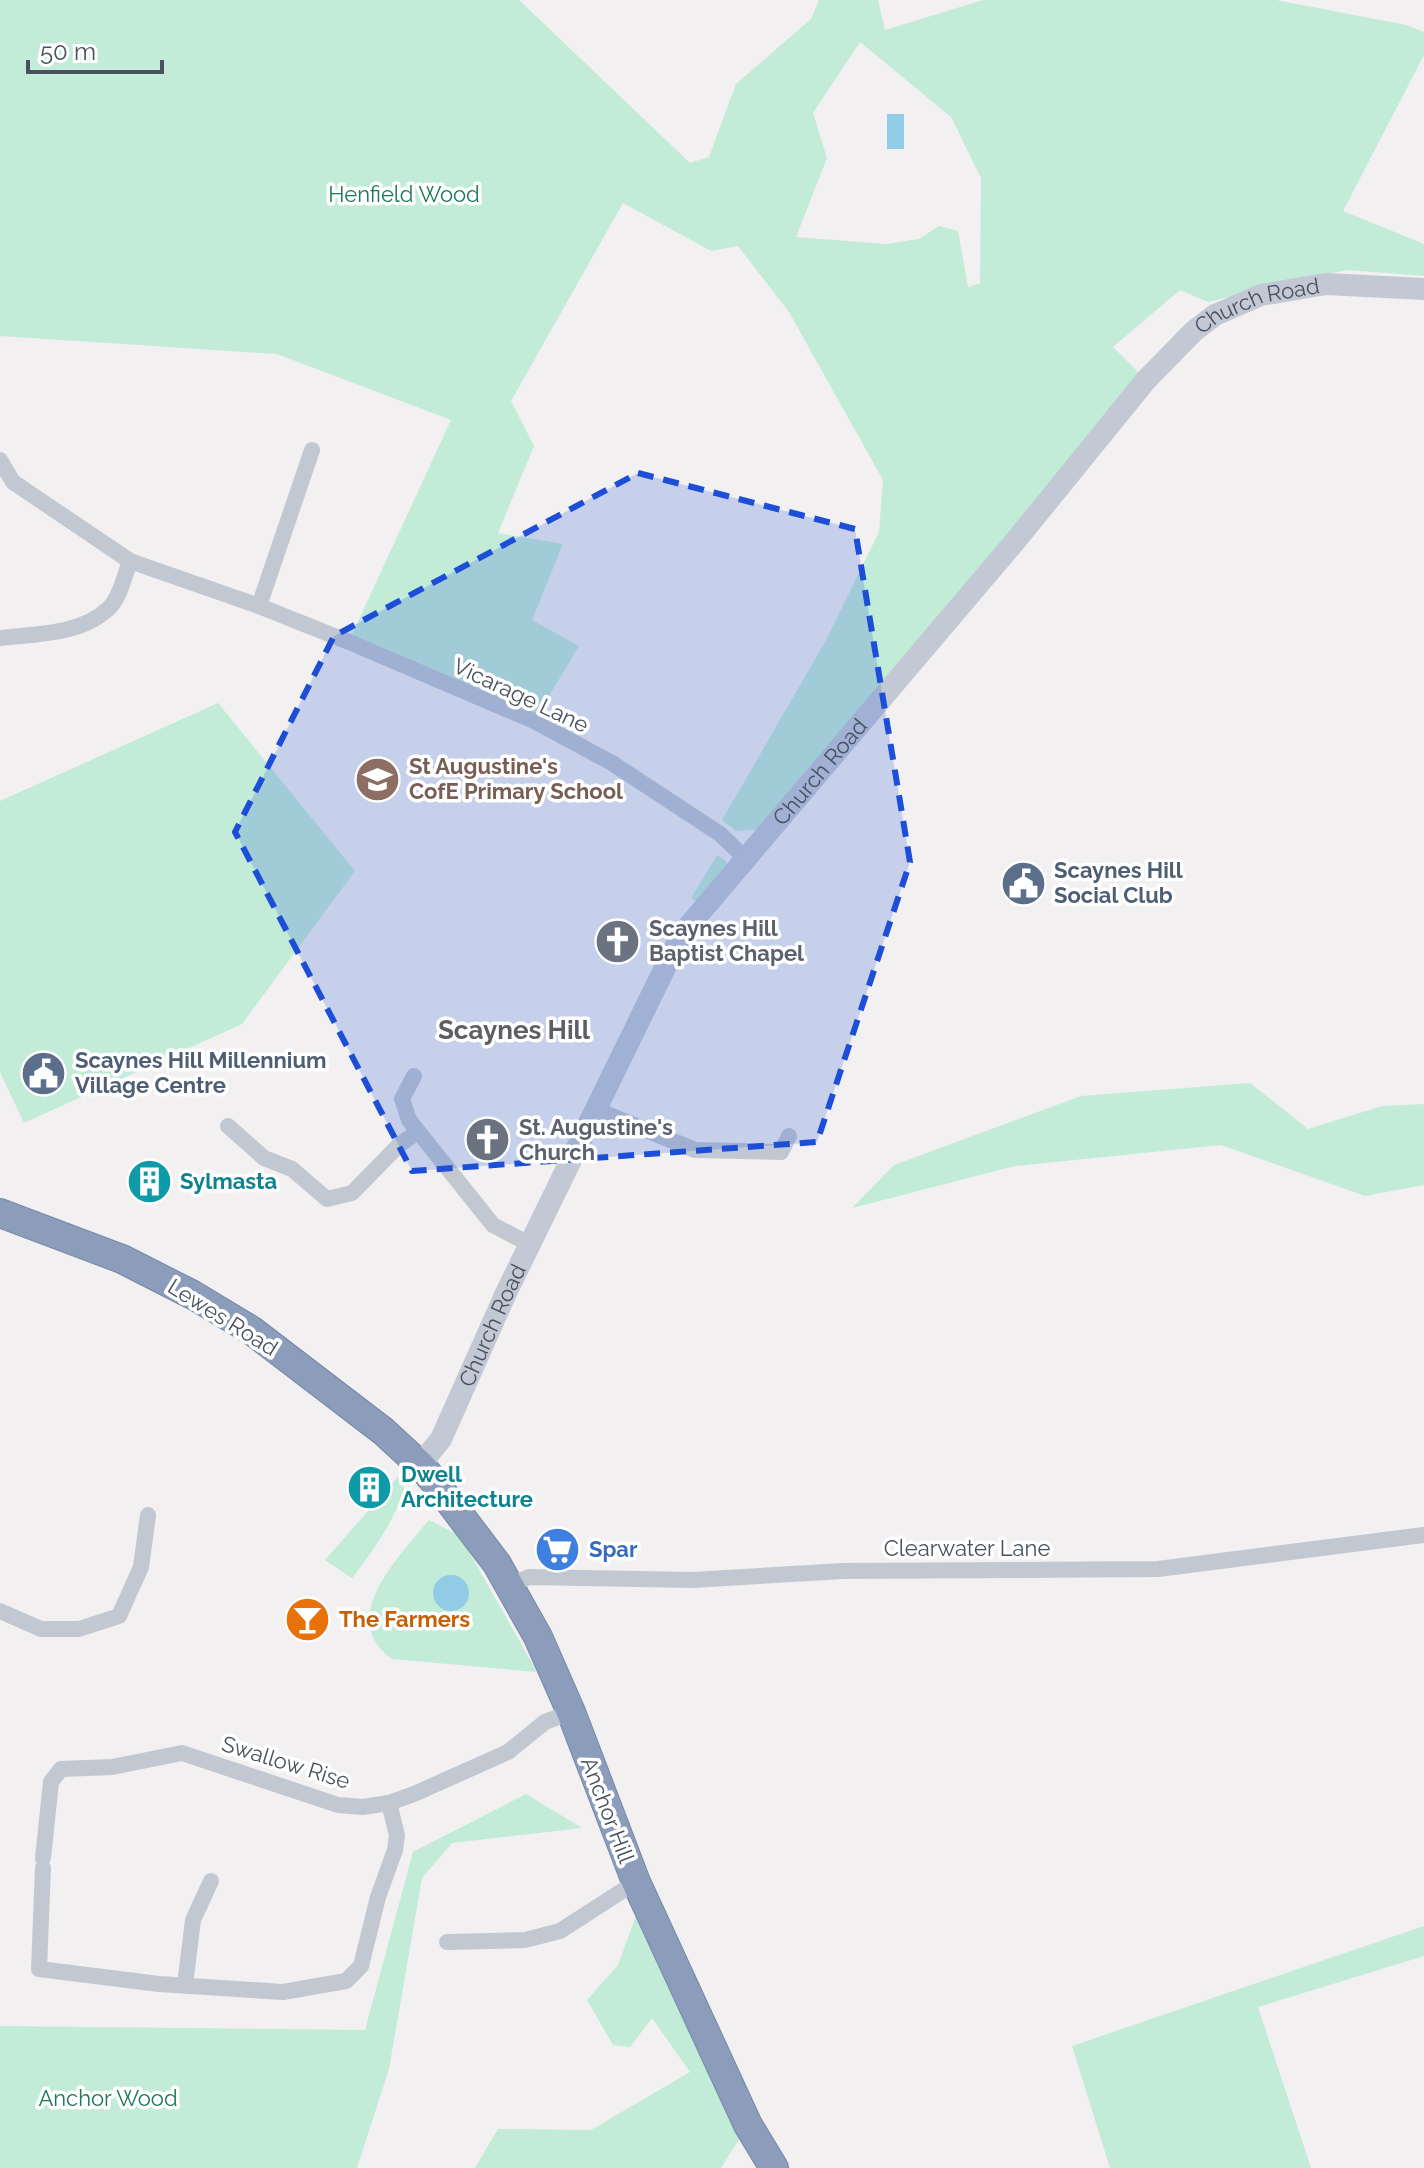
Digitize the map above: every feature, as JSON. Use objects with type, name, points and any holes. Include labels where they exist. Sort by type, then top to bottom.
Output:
[{"type":"highway","name":"Lewes Road","points":[[0,1213],[122,1259],[193,1295],[262,1339],[339,1396],[420,1465]]},
{"type":"highway","name":"Anchor Hill","points":[[420,1465],[474,1531],[510,1585],[538,1637],[571,1712],[636,1882],[748,2125],[774,2168]]},
{"type":"street","name":"Church Road","points":[[420,1465],[441,1439],[529,1244],[681,935],[1064,483],[1146,380],[1194,331],[1215,315],[1261,295],[1326,284],[1418,288]]},
{"type":"street","points":[[259,606],[312,450]]},
{"type":"street","name":"Vicarage Lane","points":[[0,460],[13,482],[130,561],[259,606],[534,721],[612,763],[720,834],[745,858]]},
{"type":"street","points":[[0,638],[51,633],[82,625],[111,606],[130,561]]},
{"type":"street","points":[[414,1076],[402,1099],[417,1132],[493,1225],[529,1244]]},
{"type":"street","points":[[597,1110],[695,1150],[781,1152],[789,1136]]},
{"type":"street","points":[[228,1126],[264,1158],[292,1169],[327,1199],[352,1193],[398,1146],[417,1132]]},
{"type":"street","points":[[0,1611],[41,1629],[79,1629],[119,1616],[141,1567],[148,1515]]},
{"type":"street","name":"Clearwater Lane","points":[[510,1585],[529,1577],[692,1580],[843,1571],[1158,1569],[1424,1535]]},
{"type":"street","name":"Swallow Rise","points":[[185,1985],[39,1969],[43,1863],[51,1782],[61,1769],[112,1767],[182,1753],[338,1805],[363,1807],[389,1803],[508,1752],[545,1722],[571,1712]]},
{"type":"street","points":[[211,1881],[193,1920],[185,1985],[283,1992],[346,1981],[361,1966],[378,1897],[395,1850],[397,1835],[389,1803]]},
{"type":"street","points":[[447,1942],[525,1940],[560,1931],[636,1882]]},
{"type":"highlighted area","points":[[638,473],[855,529],[910,862],[817,1142],[412,1171],[235,832],[334,636]]},
{"type":"green space","name":"Henfield Wood","points":[[0,0],[519,0],[690,163],[709,157],[736,84],[811,19],[819,0],[878,0],[885,30],[983,0],[1276,0],[1406,25],[1424,32],[1424,55],[1343,211],[1424,244],[1424,276],[1348,270],[1208,302],[1180,290],[1113,347],[1146,380],[769,829],[736,831],[722,820],[825,642],[879,532],[883,480],[789,312],[738,246],[711,251],[623,203],[511,401],[534,446],[498,533],[563,544],[532,620],[579,646],[534,721],[349,641],[451,420],[277,354],[0,336]],"holes":[[[860,42],[951,117],[981,178],[980,283],[968,287],[958,231],[939,226],[919,239],[885,244],[796,237],[827,158],[813,113]]]},
{"type":"green space","points":[[218,703],[355,871],[242,1024],[24,1123],[0,1072],[0,801]]},
{"type":"green space","points":[[717,855],[725,860],[728,868],[706,908],[691,898]]},
{"type":"green space","points":[[1250,1083],[1308,1129],[1382,1106],[1424,1104],[1424,1185],[1365,1196],[1221,1145],[1015,1166],[852,1208],[894,1165],[1081,1096]]},
{"type":"green space","points":[[398,1477],[405,1489],[395,1513],[352,1578],[325,1560]]},
{"type":"green space","points":[[429,1520],[460,1536],[537,1672],[392,1659],[376,1643],[370,1625],[371,1606],[378,1588]]},
{"type":"green space","name":"Anchor Wood","points":[[526,1794],[582,1828],[452,1843],[422,1878],[389,2069],[357,2168],[0,2168],[0,2026],[365,2030],[413,1852]]},
{"type":"green space","points":[[640,1905],[748,2125],[721,2168],[475,2168],[498,2129],[591,2130],[690,2072],[652,2018],[630,2047],[613,2045],[587,2000],[618,1965]]},
{"type":"green space","points":[[1424,1926],[1424,1956],[1258,2007],[1311,2168],[1110,2168],[1072,2046]]},
{"type":"water","points":[[887,114],[904,114],[904,149],[887,149]]},
{"type":"water","points":[[451,1575],[464,1580],[469,1593],[464,1606],[451,1611],[438,1606],[433,1593],[438,1580]]},
{"type":"place","name":"St Augustine's CofE Primary School","points":[[378,779]]},
{"type":"place","name":"Scaynes Hill Social Club","points":[[1023,883]]},
{"type":"place","name":"Scaynes Hill Baptist Chapel","points":[[618,941]]},
{"type":"place","name":"Scaynes Hill Millennium Village Centre","points":[[44,1073]]},
{"type":"place","name":"St. Augustine's Church","points":[[488,1140]]},
{"type":"place","name":"Sylmasta","points":[[149,1181]]},
{"type":"place","name":"Dwell Architecture","points":[[370,1487]]},
{"type":"place","name":"Spar","points":[[558,1549]]},
{"type":"place","name":"The Farmers","points":[[308,1619]]},
{"type":"district","name":"Scaynes Hill","points":[[514,1030]]}]
